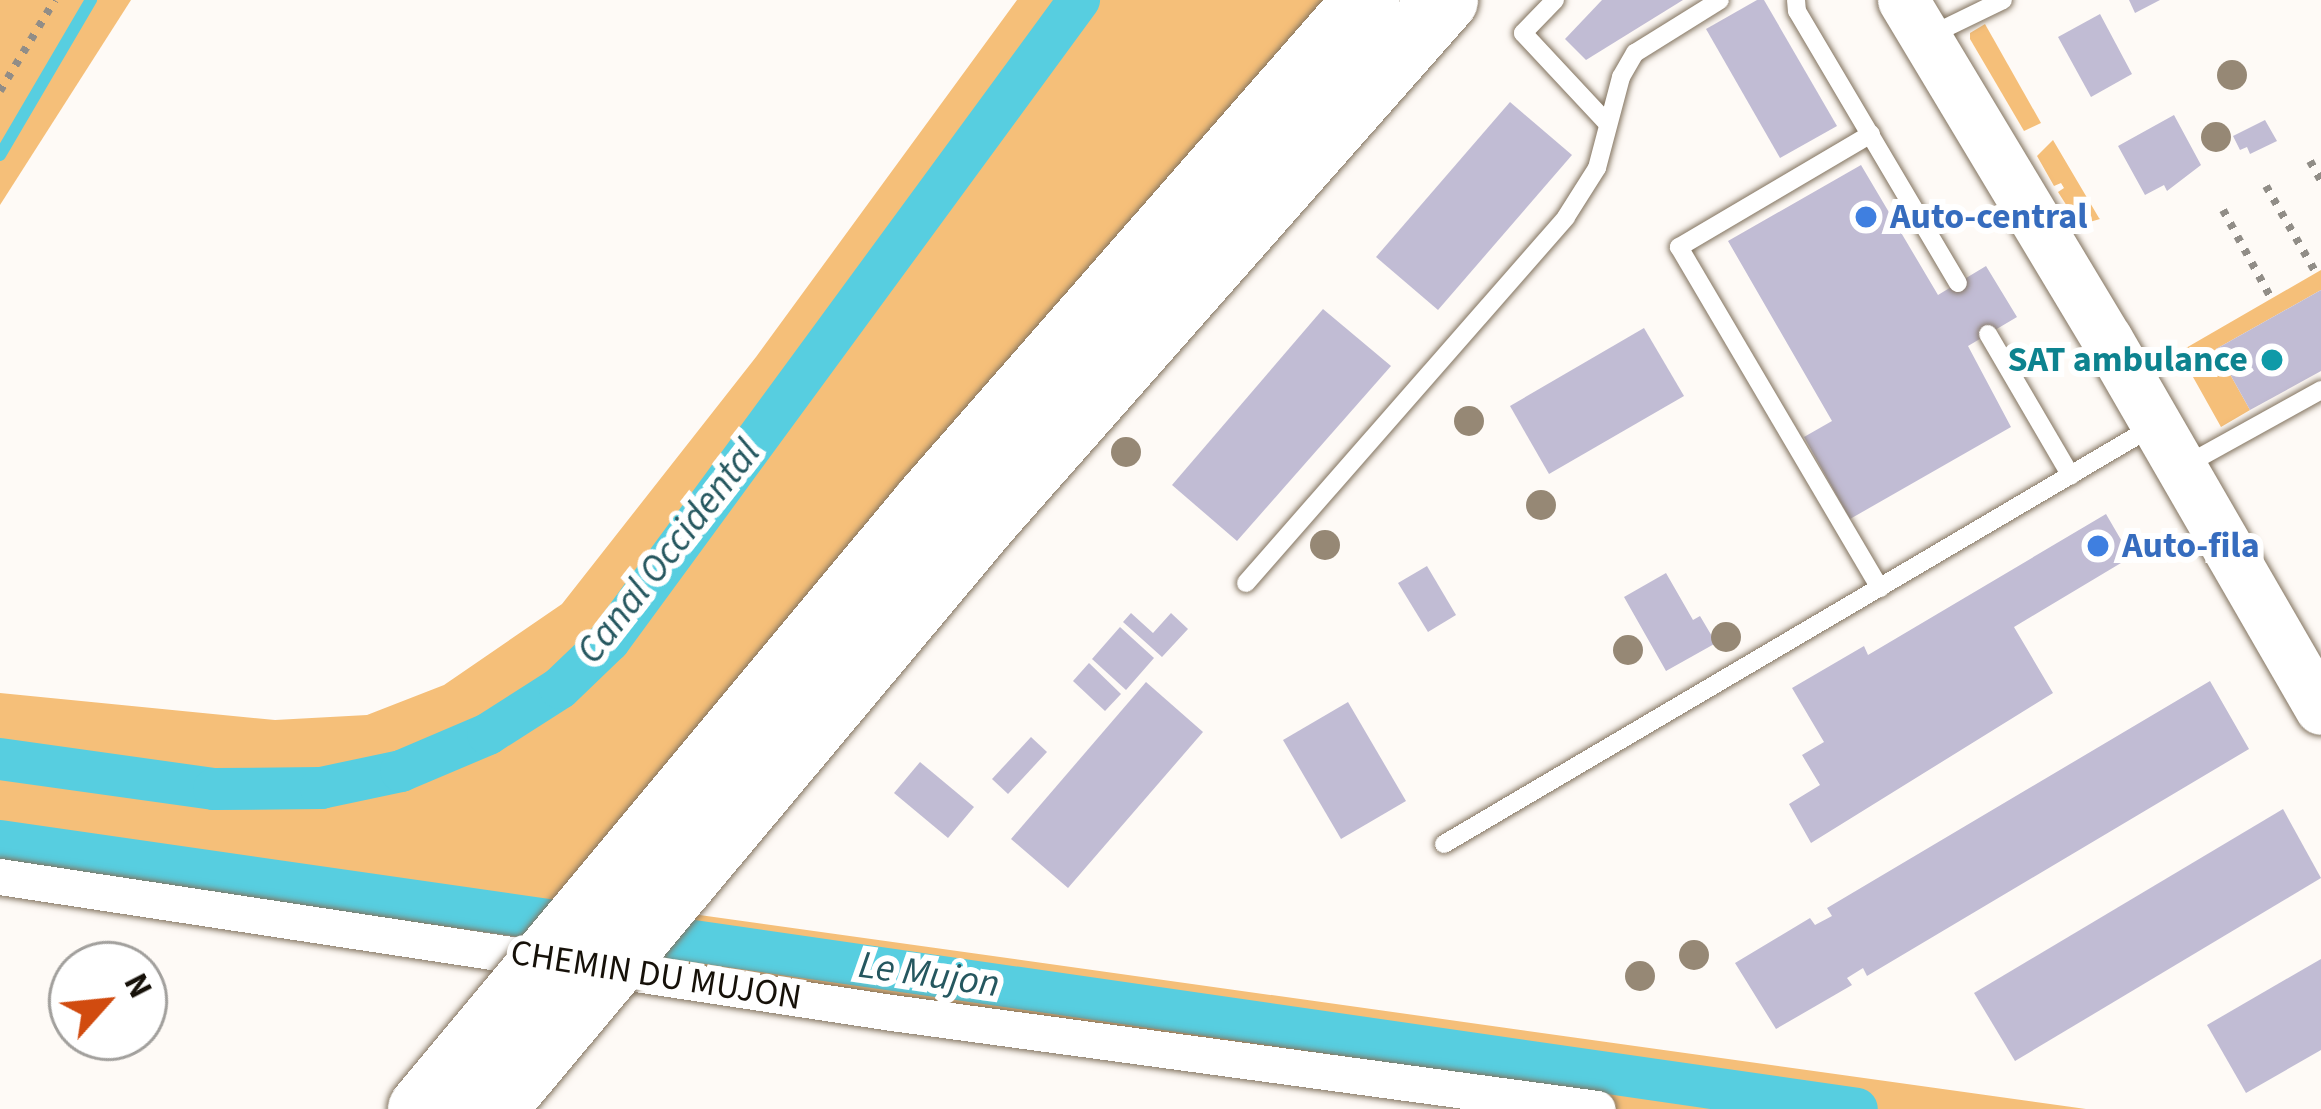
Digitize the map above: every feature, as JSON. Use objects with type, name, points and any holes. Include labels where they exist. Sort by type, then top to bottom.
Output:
[{"type":"highway","points":[[421,1109],[926,503],[1367,0]]},
{"type":"highway","points":[[493,1109],[986,520],[1445,0]]},
{"type":"main road","points":[[1914,19],[2321,709]]},
{"type":"street","name":"CHEMIN DU MUJON","points":[[0,877],[892,1013],[1597,1109]]},
{"type":"lane","points":[[1556,0],[1523,33],[1607,123]]},
{"type":"lane","points":[[1246,583],[1566,217],[1597,168],[1621,77],[1635,52],[1720,0]]},
{"type":"lane","points":[[1796,0],[1797,11],[1958,283]]},
{"type":"lane","points":[[1914,19],[2003,0]]},
{"type":"lane","points":[[1871,134],[1679,247],[1880,588]]},
{"type":"lane","points":[[1988,334],[2071,476]]},
{"type":"lane","points":[[2182,467],[2321,390]]},
{"type":"lane","points":[[1444,844],[2156,424]]},
{"type":"path","points":[[0,91],[55,0]]},
{"type":"path","points":[[2310,161],[2321,181]]},
{"type":"path","points":[[2266,186],[2316,273]]},
{"type":"path","points":[[2223,210],[2271,298]]},
{"type":"shaded area","points":[[0,0],[131,0],[0,205]]},
{"type":"shaded area","points":[[1017,0],[1345,0],[592,900],[2086,1109],[1597,1109],[892,1013],[548,938],[0,880],[0,693],[275,720],[367,715],[444,685],[562,604],[756,357]]},
{"type":"shaded area","points":[[1985,24],[2041,123],[2024,131],[1970,39],[1970,33]]},
{"type":"shaded area","points":[[2053,140],[2100,219],[2079,225],[2058,192],[2064,188],[2061,183],[2054,186],[2037,156]]},
{"type":"shaded area","points":[[2321,270],[2321,290],[2216,349],[2250,410],[2221,427],[2179,352]]},
{"type":"building","points":[[1602,0],[1683,0],[1586,60],[1565,39]]},
{"type":"building","points":[[1764,0],[1837,126],[1780,158],[1706,29]]},
{"type":"building","points":[[2129,0],[2160,0],[2135,13]]},
{"type":"building","points":[[2100,14],[2132,74],[2091,97],[2058,37]]},
{"type":"building","points":[[1510,102],[1572,155],[1438,310],[1376,257]]},
{"type":"building","points":[[2174,115],[2201,165],[2167,191],[2164,185],[2145,195],[2118,146]]},
{"type":"building","points":[[2265,120],[2277,141],[2250,154],[2247,147],[2240,150],[2233,136]]},
{"type":"building","points":[[1861,165],[1938,295],[1986,266],[2017,317],[1968,346],[2011,427],[1850,519],[1804,437],[1832,421],[1728,241]]},
{"type":"building","name":"SAT ambulance","points":[[2321,290],[2321,371],[2250,410],[2216,349]]},
{"type":"building","points":[[1323,309],[1391,366],[1237,541],[1172,485]]},
{"type":"building","points":[[1644,328],[1684,396],[1549,474],[1510,406]]},
{"type":"building","points":[[2106,514],[2131,557],[2014,627],[2053,693],[1811,843],[1789,804],[1820,785],[1802,755],[1824,742],[1792,688],[1864,646],[1868,655]]},
{"type":"building","points":[[1427,566],[1456,615],[1428,632],[1398,583]]},
{"type":"building","points":[[1666,573],[1693,620],[1700,616],[1716,643],[1666,671],[1624,597]]},
{"type":"building","points":[[1131,613],[1153,633],[1171,613],[1188,629],[1162,657],[1123,622]]},
{"type":"building","points":[[1120,627],[1154,658],[1126,690],[1092,659]]},
{"type":"building","points":[[1089,663],[1121,694],[1105,711],[1073,681]]},
{"type":"building","points":[[2210,681],[2249,749],[1867,976],[1863,968],[1847,978],[1852,985],[1776,1029],[1735,963],[1810,918],[1815,925],[1832,916],[1827,908]]},
{"type":"building","points":[[1146,682],[1203,732],[1068,888],[1011,839]]},
{"type":"building","points":[[1348,702],[1406,801],[1341,839],[1283,740]]},
{"type":"building","points":[[1031,737],[1047,752],[1008,794],[992,779]]},
{"type":"building","points":[[920,762],[974,807],[948,838],[894,793]]},
{"type":"building","points":[[2283,809],[2321,878],[2015,1061],[1974,993]]},
{"type":"building","points":[[2321,959],[2321,1050],[2246,1093],[2207,1025]]},
{"type":"waterway","points":[[0,155],[91,0]]},
{"type":"waterway","name":"Canal Occidental","points":[[0,759],[214,789],[321,788],[401,771],[488,734],[560,688],[609,641],[1079,0]]},
{"type":"waterway","name":"Le Mujon","points":[[0,841],[1857,1109]]},
{"type":"place","name":"Auto-central","points":[[1866,217]]},
{"type":"place","name":"SAT ambulance","points":[[2272,360]]},
{"type":"place","name":"Auto-fila","points":[[2098,546]]}]
